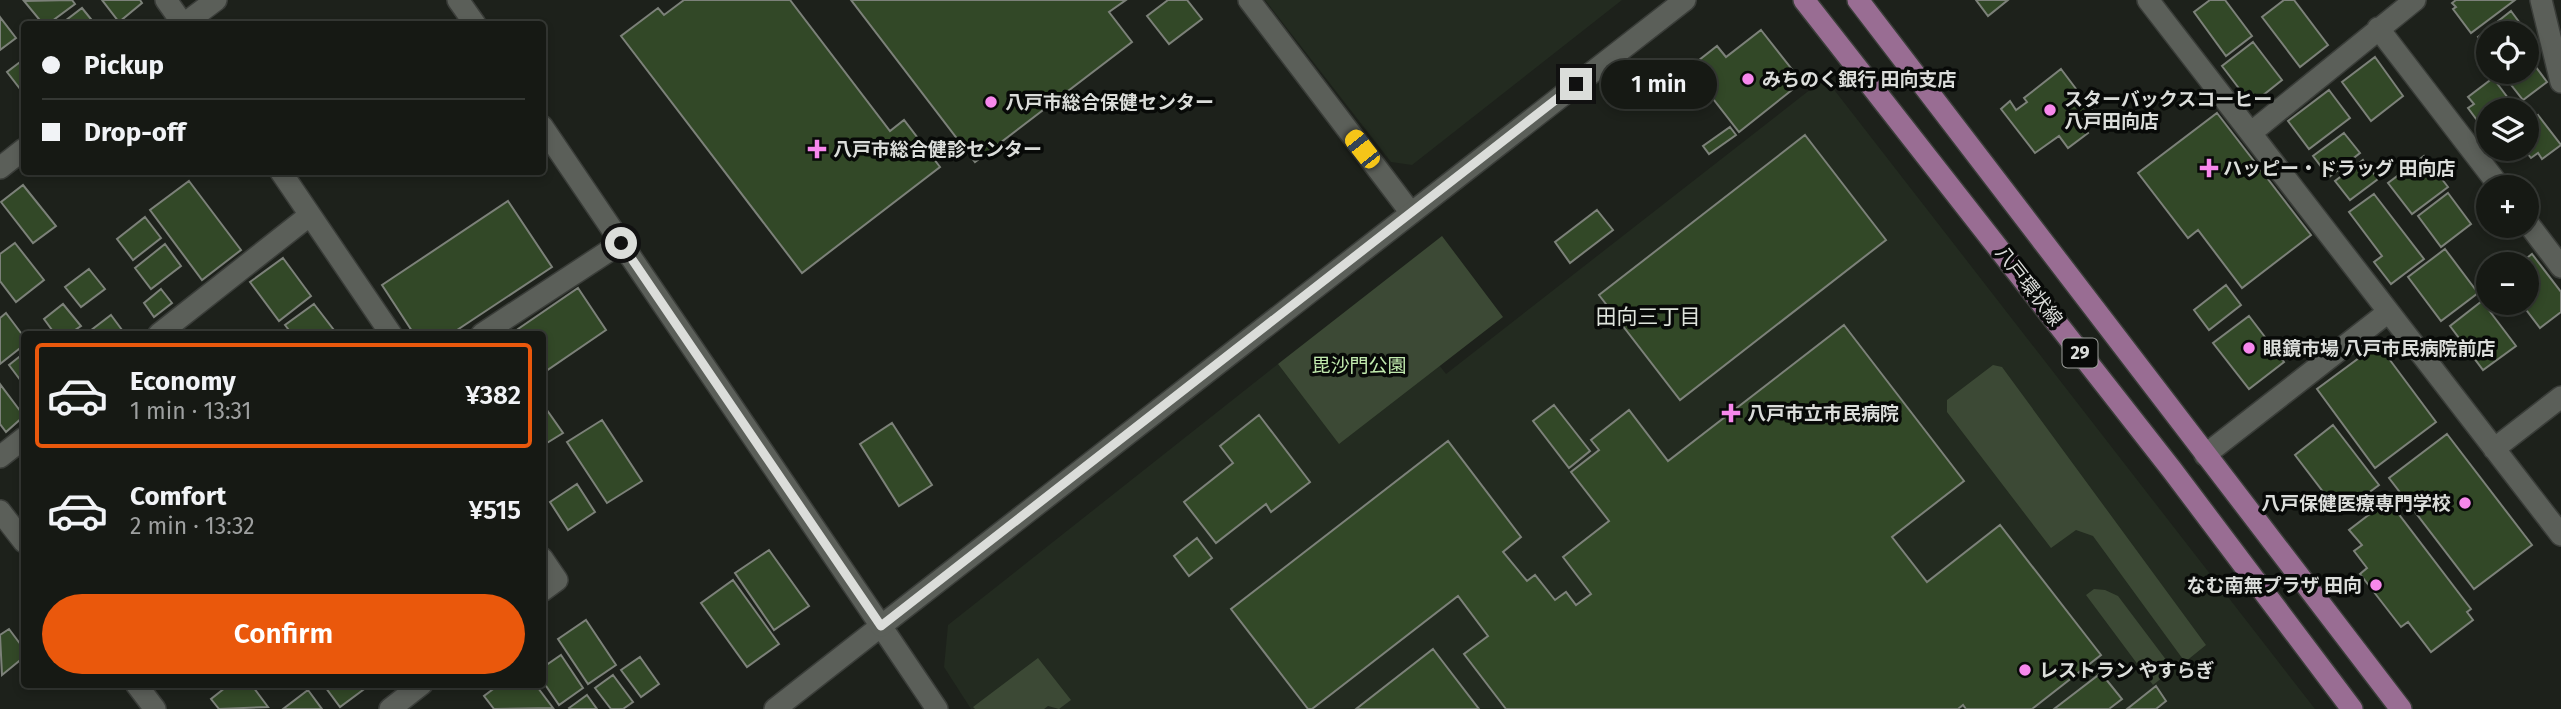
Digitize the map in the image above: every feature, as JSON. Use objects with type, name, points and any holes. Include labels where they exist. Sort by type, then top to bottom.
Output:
[{"type":"main road","name":"八戸環状線","points":[[1804,0],[2172,470],[2352,709]]},
{"type":"main road","name":"八戸環状線","points":[[1858,0],[2400,709]]},
{"type":"street","points":[[166,0],[182,21]]},
{"type":"street","points":[[188,21],[216,0]]},
{"type":"street","points":[[458,0],[473,21]]},
{"type":"street","points":[[1249,0],[1411,213]]},
{"type":"street","points":[[775,709],[1685,0]]},
{"type":"street","points":[[2148,0],[2561,535]]},
{"type":"street","points":[[2252,132],[2415,0]]},
{"type":"street","points":[[2541,0],[2561,82]]},
{"type":"street","points":[[2378,29],[2491,175]]},
{"type":"street","points":[[546,132],[937,709]]},
{"type":"street","points":[[0,168],[21,151]]},
{"type":"street","points":[[283,175],[389,331]]},
{"type":"street","points":[[163,331],[310,215]]},
{"type":"street","points":[[2539,238],[2561,267]]},
{"type":"street","points":[[487,331],[621,243]]},
{"type":"street","points":[[2205,454],[2387,313]]},
{"type":"street","points":[[2494,449],[2561,397]]},
{"type":"street","points":[[0,457],[21,440]]},
{"type":"street","points":[[0,511],[21,538]]},
{"type":"street","points":[[546,564],[557,580],[546,588]]},
{"type":"street","points":[[139,688],[155,709]]},
{"type":"street","points":[[390,709],[409,688]]},
{"type":"shaded area","points":[[1265,0],[1622,0],[1412,165],[1391,162]]},
{"type":"shaded area","name":"八戸市立市民病院","points":[[1825,78],[2315,709],[971,709],[944,667],[948,625],[1278,364],[1339,443],[1439,365],[1446,374]]},
{"type":"green space","name":"毘沙門公園","points":[[1442,236],[1503,317],[1339,444],[1278,364]]},
{"type":"green space","points":[[1993,365],[2002,367],[2206,645],[2185,662],[2093,536],[2076,530],[2051,548],[1947,412],[1947,400]]},
{"type":"green space","points":[[2094,589],[2105,590],[2118,596],[2173,669],[2153,685],[2086,595]]},
{"type":"green space","points":[[1038,658],[1071,700],[1059,709],[1048,706],[1044,709],[973,707]]},
{"type":"building","points":[[72,0],[75,4],[52,21],[41,21],[24,1]]},
{"type":"building","points":[[102,0],[140,0],[142,3],[118,21]]},
{"type":"building","name":"八戸市総合健診センター","points":[[684,0],[790,0],[890,131],[904,120],[940,167],[802,273],[621,36],[658,8],[664,15]]},
{"type":"building","name":"八戸市総合保健センター","points":[[851,0],[1126,0],[1109,12],[1132,42],[975,162]]},
{"type":"building","points":[[1168,0],[1187,0],[1202,19],[1169,44],[1147,16]]},
{"type":"building","points":[[1976,0],[2008,0],[1988,16]]},
{"type":"building","points":[[2210,0],[2225,0],[2252,36],[2226,56],[2194,12]]},
{"type":"building","points":[[2284,0],[2294,0],[2328,45],[2300,67],[2262,17]]},
{"type":"building","points":[[2456,0],[2515,0],[2487,21],[2476,21],[2476,29],[2471,33],[2453,9],[2456,7],[2452,3]]},
{"type":"building","points":[[82,8],[93,21],[65,21]]},
{"type":"building","points":[[2511,11],[2518,21],[2498,21]]},
{"type":"building","points":[[0,17],[16,38],[0,50]]},
{"type":"building","points":[[1761,30],[1802,82],[1739,132],[1689,68],[1717,46],[1726,57]]},
{"type":"building","points":[[2253,42],[2282,80],[2257,100],[2250,91],[2244,95],[2222,66]]},
{"type":"building","points":[[2375,57],[2403,96],[2371,121],[2342,82]]},
{"type":"building","points":[[21,61],[21,90],[7,72]]},
{"type":"building","points":[[2061,69],[2092,110],[2079,121],[2088,133],[2068,148],[2059,136],[2035,153],[2001,109],[2010,101],[2016,110],[2027,102],[2024,98]]},
{"type":"building","points":[[2539,71],[2547,82],[2526,98],[2521,98],[2510,84],[2539,84]]},
{"type":"building","points":[[2485,84],[2498,84],[2508,98],[2476,98],[2476,119],[2468,108],[2474,104],[2468,97]]},
{"type":"building","points":[[2329,90],[2350,118],[2309,149],[2288,121]]},
{"type":"building","points":[[2217,113],[2311,235],[2242,288],[2198,230],[2188,238],[2138,173]]},
{"type":"building","points":[[2539,116],[2561,145],[2542,159],[2539,154]]},
{"type":"building","points":[[1730,127],[1736,135],[1709,154],[1703,146]]},
{"type":"building","points":[[2344,133],[2360,153],[2329,177],[2313,156]]},
{"type":"building","points":[[1805,135],[1886,240],[1680,400],[1599,295]]},
{"type":"building","points":[[2424,156],[2448,187],[2412,214],[2388,183]]},
{"type":"building","points":[[2363,160],[2378,179],[2350,200],[2335,181]]},
{"type":"building","points":[[189,181],[241,250],[202,280],[150,210]]},
{"type":"building","points":[[23,185],[56,226],[33,243],[1,202]]},
{"type":"building","points":[[2448,193],[2471,224],[2441,247],[2418,216]]},
{"type":"building","points":[[2374,194],[2424,259],[2391,284],[2374,262],[2382,256],[2349,212]]},
{"type":"building","points":[[508,201],[552,267],[456,331],[412,331],[382,285]]},
{"type":"building","points":[[1597,210],[1613,230],[1570,263],[1555,242]]},
{"type":"building","points":[[145,217],[161,238],[133,260],[117,239]]},
{"type":"building","points":[[15,243],[44,280],[16,302],[0,281],[0,254]]},
{"type":"building","points":[[165,244],[181,266],[151,289],[135,268]]},
{"type":"building","points":[[2445,249],[2476,290],[2476,295],[2441,321],[2408,277]]},
{"type":"building","points":[[283,258],[311,296],[279,321],[250,282]]},
{"type":"building","points":[[2539,263],[2561,292],[2561,312],[2540,328],[2530,315],[2539,315]]},
{"type":"building","points":[[89,269],[105,289],[81,307],[65,287]]},
{"type":"building","points":[[2226,285],[2241,305],[2209,330],[2194,310]]},
{"type":"building","points":[[578,288],[606,330],[546,371],[546,331],[518,329]]},
{"type":"building","points":[[161,289],[172,303],[154,317],[144,303]]},
{"type":"building","points":[[63,304],[81,326],[74,331],[53,331],[44,319]]},
{"type":"building","points":[[314,304],[335,331],[290,331],[285,325]]},
{"type":"building","points":[[2476,306],[2476,315],[2493,315],[2516,346],[2483,370],[2450,326]]},
{"type":"building","points":[[6,313],[21,333],[21,347],[0,364],[0,318]]},
{"type":"building","points":[[111,315],[123,331],[90,331]]},
{"type":"building","points":[[2249,316],[2284,362],[2249,389],[2213,343]]},
{"type":"building","name":"八戸市立市民病院","points":[[1844,325],[1964,481],[1892,537],[1927,582],[2000,525],[2101,655],[2032,709],[1966,709],[1963,705],[1958,709],[1506,709],[1464,654],[1488,636],[1458,596],[1312,709],[1308,709],[1231,609],[1448,441],[1521,537],[1503,552],[1527,581],[1535,575],[1555,600],[1566,592],[1576,605],[1591,594],[1563,557],[1609,521],[1571,472],[1599,450],[1591,440],[1629,410],[1668,461]]},
{"type":"building","points":[[2378,344],[2436,422],[2375,468],[2317,389]]},
{"type":"building","points":[[21,355],[21,381],[9,365]]},
{"type":"building","points":[[0,384],[21,412],[21,419],[6,432],[0,424]]},
{"type":"building","points":[[1554,405],[1590,451],[1569,468],[1533,421]]},
{"type":"building","points":[[546,409],[563,433],[546,444]]},
{"type":"building","points":[[1259,415],[1310,482],[1271,512],[1266,504],[1216,543],[1184,502],[1233,463],[1220,446]]},
{"type":"building","points":[[602,420],[642,481],[607,503],[567,442]]},
{"type":"building","points":[[892,423],[932,485],[899,506],[860,444]]},
{"type":"building","points":[[2333,425],[2379,485],[2340,514],[2295,455]]},
{"type":"building","points":[[2447,434],[2532,545],[2474,589],[2389,478]]},
{"type":"building","points":[[577,484],[595,512],[568,530],[550,502]]},
{"type":"building","points":[[2388,500],[2471,609],[2467,612],[2473,620],[2431,652],[2408,622],[2401,627],[2360,574],[2367,568],[2354,551],[2362,545],[2349,530]]},
{"type":"building","points":[[1197,538],[1212,558],[1189,576],[1174,556]]},
{"type":"building","points":[[769,550],[809,606],[774,630],[735,573]]},
{"type":"building","points":[[733,580],[779,644],[747,667],[701,603]]},
{"type":"building","points":[[586,620],[616,665],[588,684],[558,639]]},
{"type":"building","points":[[9,629],[21,645],[21,659],[2,675],[0,635]]},
{"type":"building","points":[[1433,649],[1479,709],[1356,709]]},
{"type":"building","points":[[561,655],[583,688],[559,705],[546,686],[546,665]]},
{"type":"building","points":[[640,657],[659,684],[641,697],[621,670]]},
{"type":"building","points":[[2101,673],[2122,699],[2109,709],[2054,709]]},
{"type":"building","points":[[613,675],[633,702],[623,709],[611,709],[595,688]]},
{"type":"building","points":[[2156,686],[2166,701],[2156,709],[2127,709]]},
{"type":"building","points":[[225,688],[254,688],[268,707],[219,709],[211,699]]},
{"type":"building","points":[[326,688],[366,688],[340,707]]},
{"type":"building","points":[[495,688],[538,688],[553,708],[494,709],[484,696]]},
{"type":"building","points":[[308,690],[322,709],[283,709]]},
{"type":"building","points":[[587,695],[597,709],[569,708]]},
{"type":"place","name":"みちのく銀行 田向支店","points":[[1748,79]]},
{"type":"place","name":"八戸市総合保健センター","points":[[991,102]]},
{"type":"place","name":"スターバックスコーヒー 八戸田向店","points":[[2050,110]]},
{"type":"place","name":"八戸市総合健診センター","points":[[817,149]]},
{"type":"place","name":"ハッピー・ドラッグ 田向店","points":[[2209,168]]},
{"type":"place","name":"眼鏡市場 八戸市民病院前店","points":[[2249,348]]},
{"type":"place","name":"八戸市立市民病院","points":[[1731,413]]},
{"type":"place","name":"八戸保健医療専門学校","points":[[2465,503]]},
{"type":"place","name":"なむ南無プラザ 田向","points":[[2376,585]]},
{"type":"place","name":"レストラン やすらぎ","points":[[2025,670]]},
{"type":"district","name":"田向三丁目","points":[[1648,317]]},
{"type":"route","points":[[621,243],[881,626],[1223,362],[1576,84]]}]
